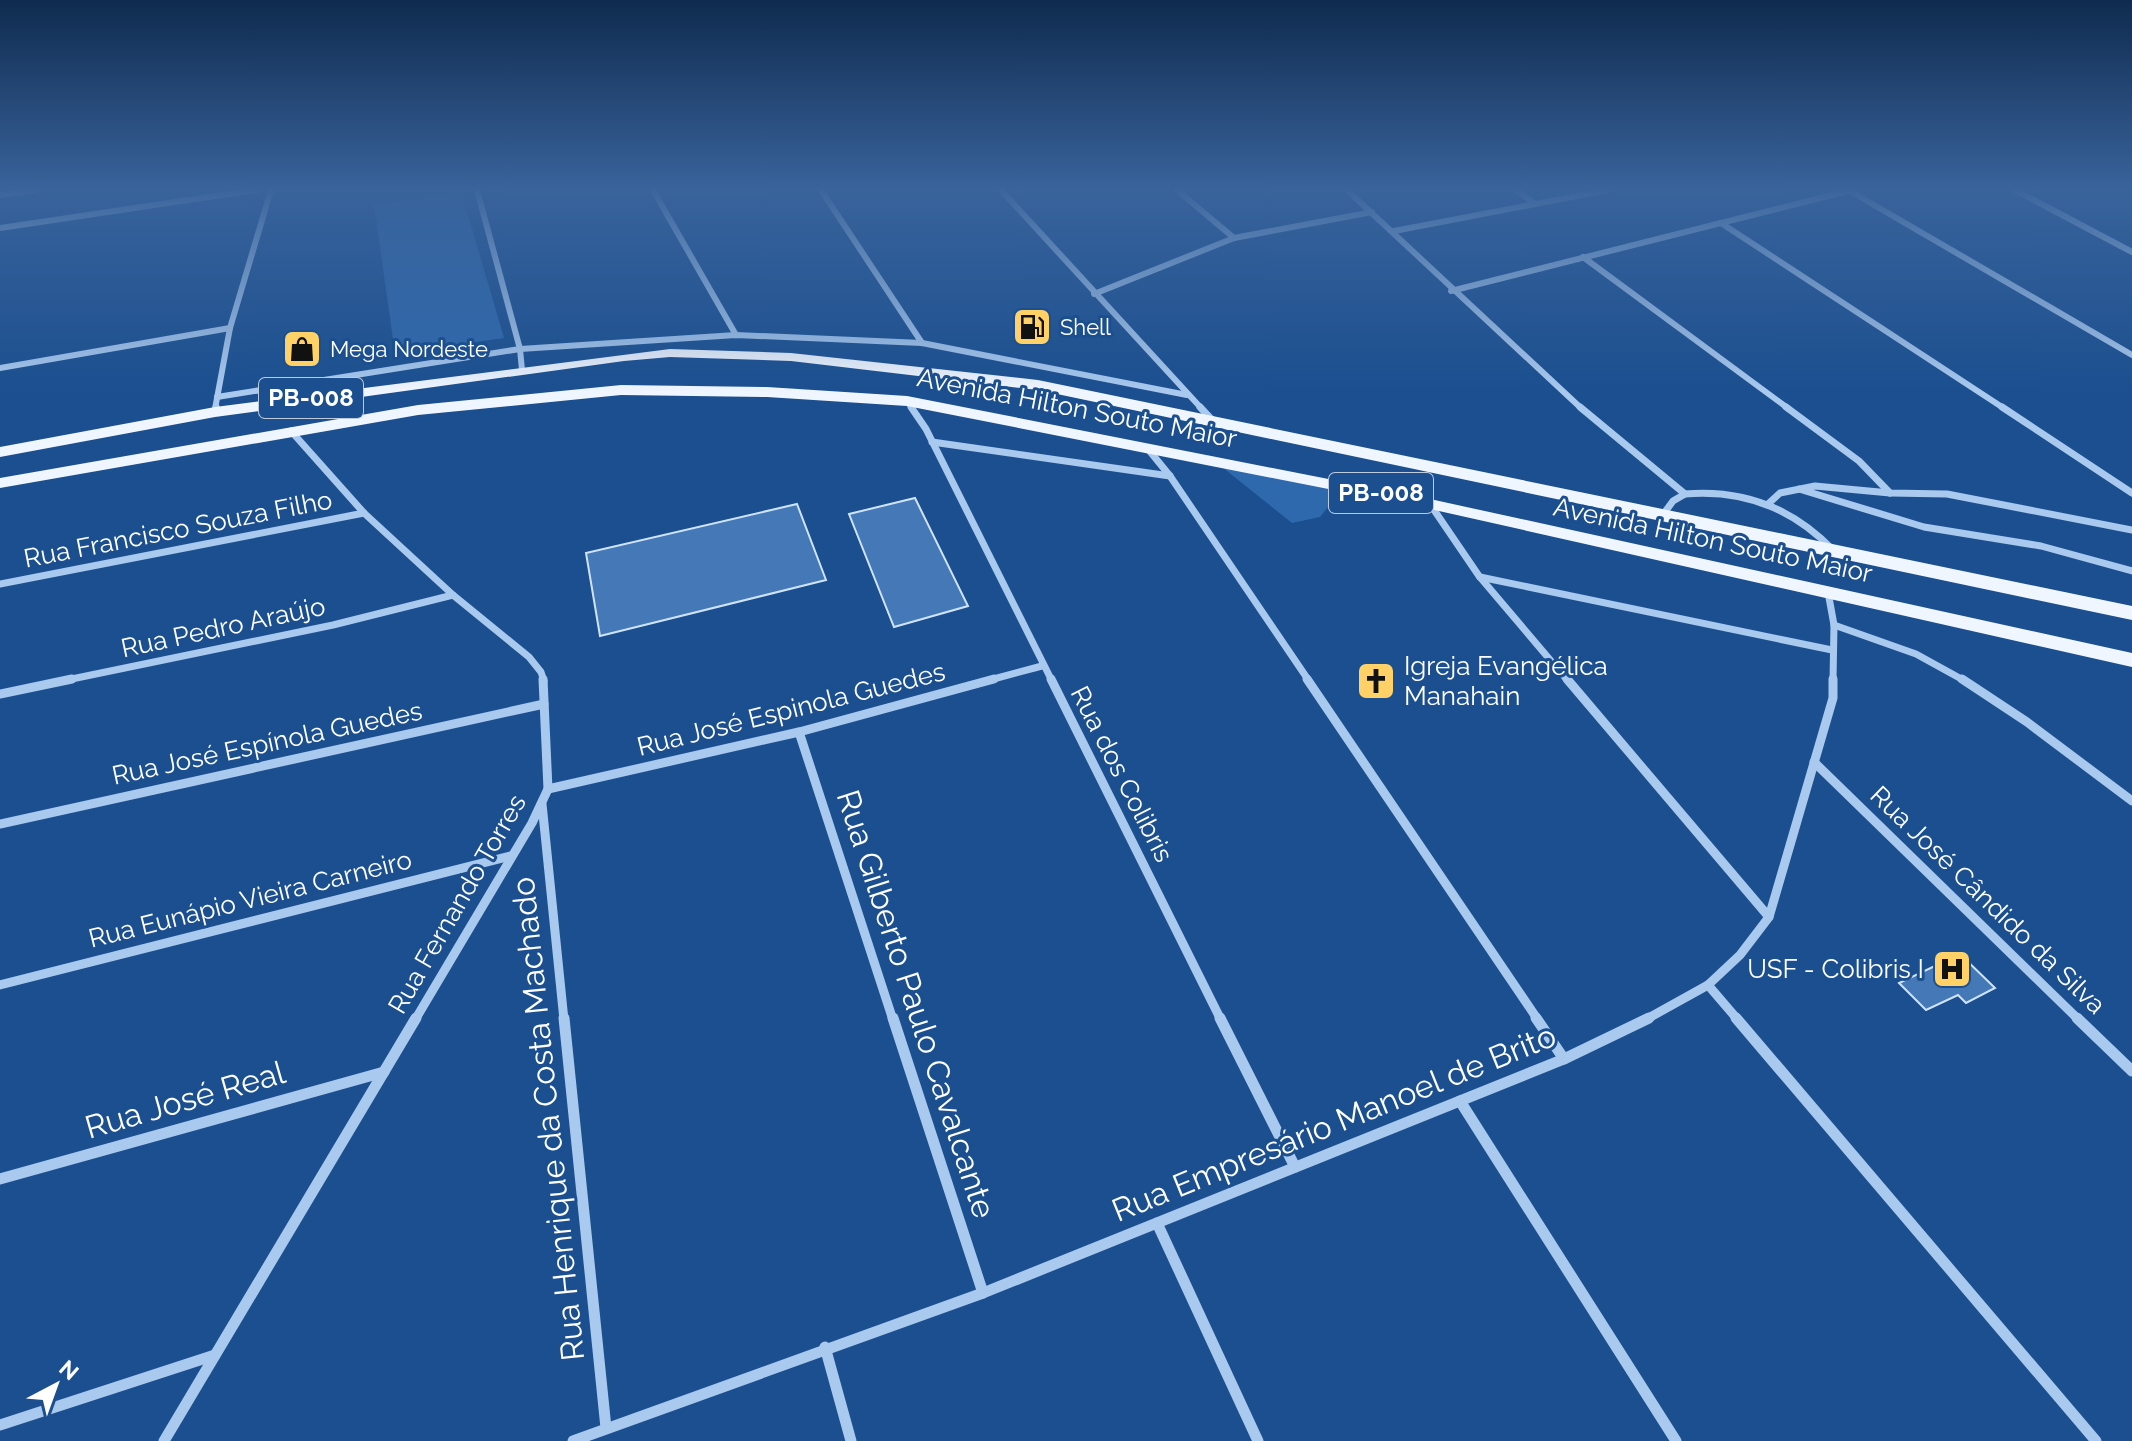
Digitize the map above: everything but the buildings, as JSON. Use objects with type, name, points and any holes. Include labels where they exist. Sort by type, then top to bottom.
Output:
[{"type":"main road","name":"Avenida Hilton Souto Maior","points":[[0,452],[216,404],[670,353],[791,357],[1038,385],[1213,421],[1415,476],[1526,488],[2132,613]]},
{"type":"main road","points":[[621,390],[630,380],[634,368],[624,357]]},
{"type":"main road","name":"Avenida Hilton Souto Maior","points":[[0,483],[418,410],[621,390],[767,392],[907,401],[1474,513],[2132,660]]},
{"type":"main road","points":[[1373,492],[1415,476]]},
{"type":"main road","points":[[1474,513],[1465,503],[1465,493],[1482,486],[1526,488]]},
{"type":"street","points":[[216,404],[230,328],[251,257]]},
{"type":"street","points":[[495,257],[520,349],[522,370]]},
{"type":"street","points":[[691,257],[736,335]]},
{"type":"street","points":[[865,257],[922,343]]},
{"type":"street","points":[[1061,257],[1213,421]]},
{"type":"street","points":[[1094,294],[1186,257]]},
{"type":"street","points":[[1419,257],[1451,291],[1643,461],[1685,494]]},
{"type":"street","points":[[1451,291],[1582,257]]},
{"type":"street","points":[[1583,257],[1859,461],[1890,493]]},
{"type":"street","points":[[1773,257],[2132,493]]},
{"type":"street","points":[[1966,257],[2132,355]]},
{"type":"street","points":[[0,368],[230,328]]},
{"type":"street","name":"Avenida Hilton Souto Maior","points":[[216,404],[520,349],[736,335],[922,343],[1187,395]]},
{"type":"street","name":"Rua dos Colibris","points":[[907,401],[932,442],[1295,1167]]},
{"type":"street","name":"Rua Fernando Torres","points":[[164,1441],[542,804],[548,789],[545,686],[541,672],[529,657],[453,595],[364,513],[291,431]]},
{"type":"street","points":[[932,442],[1170,476]]},
{"type":"street","points":[[1146,448],[1170,476],[1564,1059]]},
{"type":"street","points":[[1768,504],[1780,493],[1815,486],[1966,496],[2132,530]]},
{"type":"street","points":[[1794,488],[1924,527],[2041,546],[2132,571]]},
{"type":"street","points":[[1662,516],[1673,501],[1685,494],[1710,490],[1768,504],[1821,535],[1834,551]]},
{"type":"street","points":[[1430,504],[1479,576],[1769,917]]},
{"type":"street","name":"Rua Francisco Souza Filho","points":[[0,584],[364,513]]},
{"type":"street","points":[[1479,576],[1832,650]]},
{"type":"street","name":"Rua Empresário Manoel de Brito","points":[[573,1441],[825,1347],[983,1293],[1564,1059],[1634,1026],[1708,985],[1740,955],[1769,917],[1833,698],[1834,625],[1828,592]]},
{"type":"street","name":"Rua Pedro Araújo","points":[[0,694],[333,625],[453,595]]},
{"type":"street","points":[[1834,625],[1891,641],[1946,670],[2006,707],[2132,801]]},
{"type":"street","name":"Rua José Espinola Guedes","points":[[548,789],[799,732],[1042,666]]},
{"type":"street","name":"Rua José Espínola Guedes","points":[[0,824],[544,704]]},
{"type":"street","name":"Rua Gilberto Paulo Cavalcante","points":[[799,732],[983,1293]]},
{"type":"street","name":"Rua José Cândido da Silva","points":[[1814,762],[2132,1071]]},
{"type":"street","name":"Rua Henrique da Costa Machado","points":[[542,804],[606,1428]]},
{"type":"street","name":"Rua Eunápio Vieira Carneiro","points":[[0,985],[510,856]]},
{"type":"street","points":[[1708,985],[2096,1441]]},
{"type":"street","name":"Rua José Real","points":[[0,1179],[384,1072]]},
{"type":"street","points":[[1460,1101],[1676,1441]]},
{"type":"street","points":[[1157,1223],[1258,1441]]},
{"type":"street","points":[[825,1347],[851,1441]]},
{"type":"street","points":[[0,1425],[215,1355]]},
{"type":"shaded area","points":[[381,257],[480,257],[504,338],[395,353]]},
{"type":"shaded area","points":[[1207,455],[1345,486],[1320,517],[1292,523]]},
{"type":"place","name":"Shell","points":[[1032,327]]},
{"type":"place","name":"Mega Nordeste","points":[[302,349]]},
{"type":"place","name":"Igreja Evangélica Manahain","points":[[1376,681]]},
{"type":"place","name":"USF - Colibris I","points":[[1952,969]]}]
